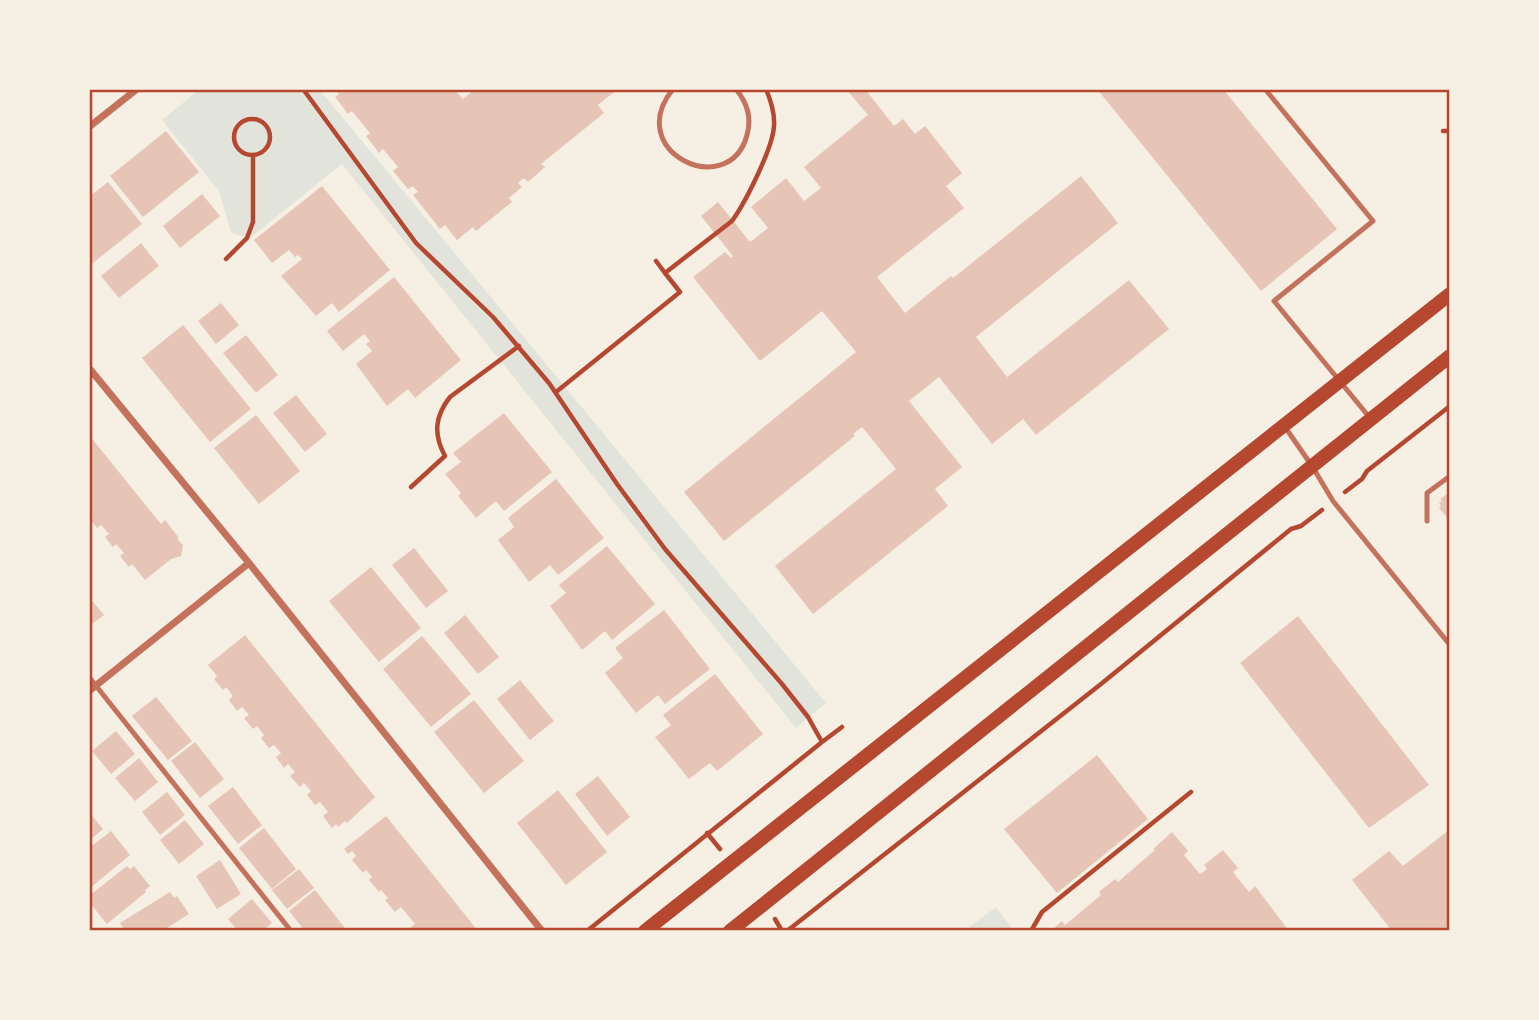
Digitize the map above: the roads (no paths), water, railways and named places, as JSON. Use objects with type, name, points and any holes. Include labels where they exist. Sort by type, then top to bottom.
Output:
[{"type":"main road","points":[[645,931],[1450,295]]},
{"type":"main road","points":[[730,931],[1449,357]]},
{"type":"street","points":[[89,127],[137,89]]},
{"type":"street","points":[[89,368],[249,563],[542,931]]},
{"type":"street","points":[[89,691],[249,563]]},
{"type":"lane","points":[[659,89],[666,97]]},
{"type":"lane","points":[[673,89],[666,97],[659,122],[666,146],[687,164],[700,167],[727,161],[738,152],[746,140],[750,126],[749,111],[736,89]]},
{"type":"lane","points":[[1265,89],[1373,221],[1274,301],[1371,420]]},
{"type":"lane","points":[[1284,426],[1333,501],[1450,645]]},
{"type":"lane","points":[[1427,521],[1427,493],[1450,476]]},
{"type":"lane","points":[[89,677],[291,931]]}]
